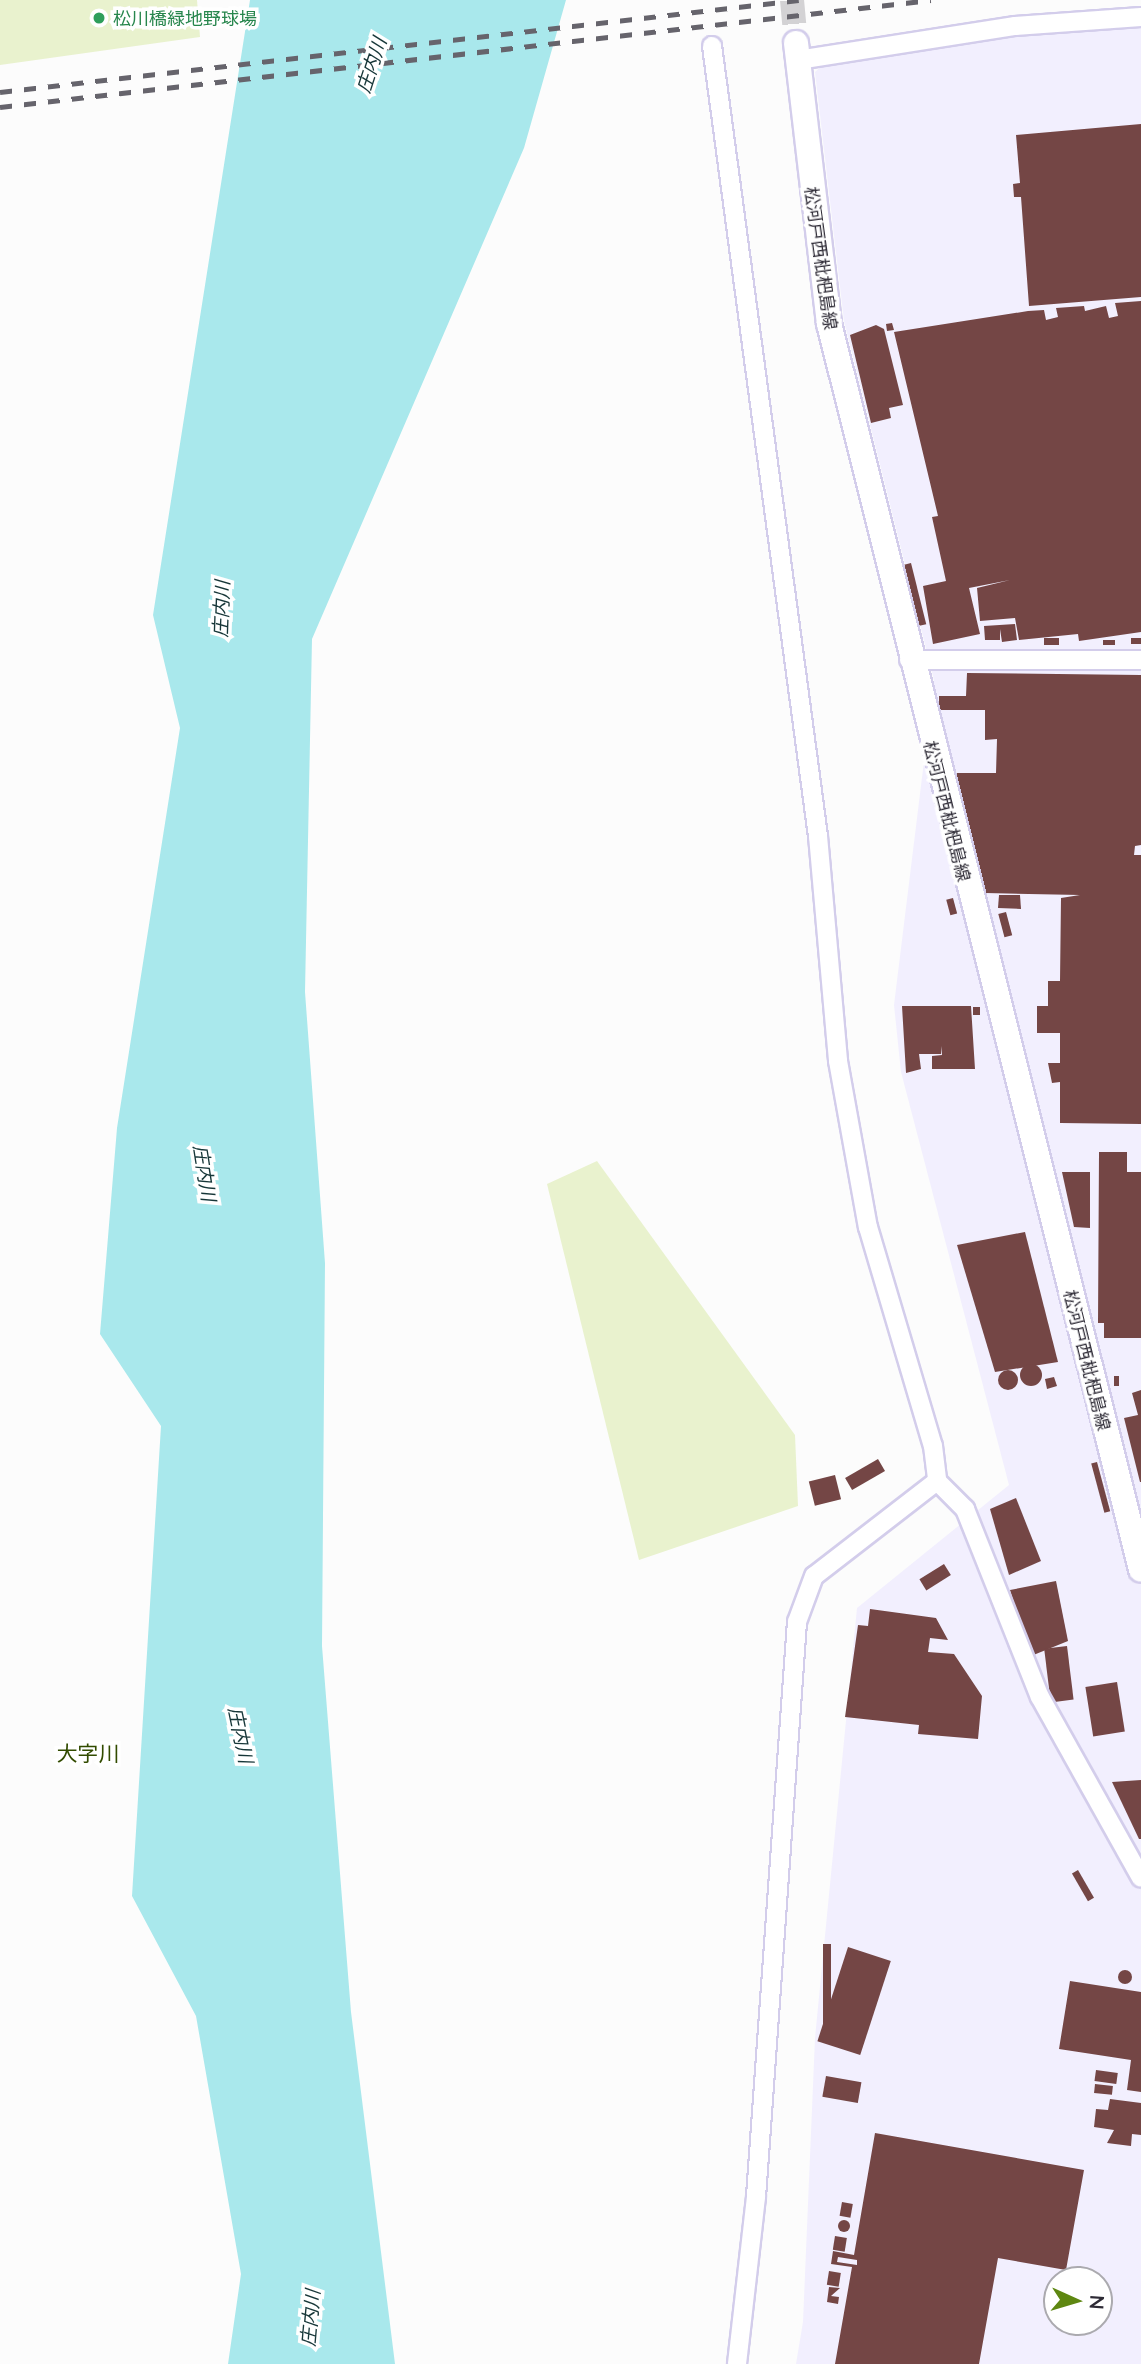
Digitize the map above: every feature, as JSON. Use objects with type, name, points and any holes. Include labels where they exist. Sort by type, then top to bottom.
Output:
[{"type":"main road","name":"松河戸西枇杷島線","points":[[797,52],[830,323],[909,660],[1141,1570]]},
{"type":"street","points":[[797,52],[1015,26],[1141,17]]},
{"type":"street","points":[[712,46],[818,836],[838,1061],[868,1227],[933,1446],[937,1481],[965,1509],[1040,1697],[1141,1878]]},
{"type":"street","points":[[909,660],[1141,660]]},
{"type":"street","points":[[737,2364],[756,2197],[797,1622],[814,1576],[937,1481]]},
{"type":"shaded area","points":[[1141,26],[1141,2364],[796,2364],[803,2322],[815,2038],[857,1608],[1009,1485],[901,1072],[894,1005],[934,680],[844,321],[815,72],[826,62],[1004,35]]},
{"type":"green space","name":"松川橋緑地野球場","points":[[0,0],[197,0],[200,37],[0,65]]},
{"type":"green space","points":[[597,1161],[795,1435],[798,1506],[639,1560],[547,1184]]},
{"type":"water","name":"庄内川","points":[[250,0],[566,0],[524,148],[312,639],[305,992],[325,1263],[322,1646],[351,2012],[395,2364],[228,2364],[241,2274],[196,2016],[132,1896],[161,1426],[100,1334],[117,1128],[180,728],[153,615]]},
{"type":"building","points":[[1141,124],[1141,297],[1029,306],[1021,197],[1014,197],[1013,184],[1020,183],[1016,135]]},
{"type":"building","points":[[1141,301],[1141,632],[1079,641],[1078,634],[1019,640],[1015,618],[980,621],[977,588],[1010,580],[969,588],[980,634],[933,644],[923,586],[946,581],[932,517],[938,516],[894,332],[1028,311],[1044,310],[1046,320],[1058,317],[1056,308],[1084,306],[1085,311],[1106,306],[1109,318],[1118,316],[1115,303]]},
{"type":"building","points":[[892,323],[894,330],[887,331],[886,324]]},
{"type":"building","points":[[876,325],[884,329],[903,405],[889,408],[891,418],[871,423],[850,335]]},
{"type":"building","points":[[911,563],[926,624],[919,626],[904,565]]},
{"type":"building","points":[[1015,624],[1017,640],[1002,642],[1000,629],[1000,640],[985,640],[984,626]]},
{"type":"building","points":[[1044,638],[1059,638],[1059,645],[1044,645]]},
{"type":"building","points":[[1131,638],[1141,638],[1141,644],[1131,644]]},
{"type":"building","points":[[1103,640],[1115,640],[1115,645],[1103,645]]},
{"type":"building","points":[[967,673],[1141,675],[1141,845],[1135,846],[1134,855],[1141,855],[1141,1124],[1060,1123],[1060,1082],[1052,1083],[1048,1063],[1060,1063],[1060,1033],[1037,1033],[1037,1006],[1048,1006],[1048,981],[1060,981],[1061,898],[1080,895],[986,893],[956,773],[996,773],[997,739],[985,740],[985,710],[939,710],[939,696],[966,696]]},
{"type":"building","points":[[999,895],[1020,895],[1021,909],[998,908]]},
{"type":"building","points":[[953,898],[957,913],[950,915],[946,900]]},
{"type":"building","points":[[1006,912],[1012,935],[1004,937],[998,914]]},
{"type":"building","points":[[902,1006],[971,1006],[975,1069],[932,1069],[932,1056],[942,1055],[941,1046],[941,1054],[919,1054],[921,1069],[906,1073]]},
{"type":"building","points":[[973,1007],[980,1007],[980,1015],[973,1015]]},
{"type":"building","points":[[1099,1152],[1127,1152],[1127,1172],[1141,1172],[1141,1338],[1104,1338],[1104,1323],[1098,1323]]},
{"type":"building","points":[[1062,1172],[1090,1172],[1090,1228],[1074,1227]]},
{"type":"building","points":[[1025,1232],[1058,1362],[995,1372],[957,1245]]},
{"type":"building","points":[[1031,1364],[1039,1367],[1042,1375],[1039,1383],[1031,1386],[1023,1383],[1020,1375],[1023,1367]]},
{"type":"building","points":[[1008,1370],[1015,1373],[1018,1380],[1015,1387],[1008,1390],[1001,1387],[998,1380],[1001,1373]]},
{"type":"building","points":[[1114,1376],[1119,1376],[1119,1386],[1114,1386]]},
{"type":"building","points":[[1054,1377],[1057,1386],[1047,1389],[1045,1379]]},
{"type":"building","points":[[1141,1390],[1140,1482],[1124,1418],[1138,1415],[1132,1393]]},
{"type":"building","points":[[878,1459],[885,1471],[852,1490],[845,1478]]},
{"type":"building","points":[[1097,1462],[1110,1511],[1104,1513],[1091,1464]]},
{"type":"building","points":[[835,1475],[841,1499],[815,1506],[809,1482]]},
{"type":"building","points":[[1016,1498],[1041,1561],[1009,1575],[990,1509]]},
{"type":"building","points":[[944,1564],[951,1575],[926,1590],[919,1579]]},
{"type":"building","points":[[1056,1581],[1068,1641],[1031,1656],[1010,1590]]},
{"type":"building","points":[[870,1609],[936,1618],[948,1640],[930,1638],[928,1652],[954,1654],[982,1696],[978,1739],[918,1734],[919,1725],[845,1717],[858,1625],[868,1626]]},
{"type":"building","points":[[1067,1646],[1074,1700],[1051,1702],[1044,1649]]},
{"type":"building","points":[[1117,1682],[1125,1731],[1093,1736],[1085,1687]]},
{"type":"building","points":[[1141,1780],[1141,1839],[1139,1839],[1112,1782]]},
{"type":"building","points":[[1078,1870],[1094,1898],[1088,1901],[1072,1874]]},
{"type":"building","points":[[823,1944],[831,1944],[831,2038],[823,2038]]},
{"type":"building","points":[[848,1947],[891,1961],[860,2055],[817,2041]]},
{"type":"building","points":[[1125,1970],[1130,1972],[1130,1982],[1125,1984],[1120,1982],[1118,1977],[1120,1972]]},
{"type":"building","points":[[1070,1981],[1141,1992],[1141,2092],[1127,2090],[1131,2060],[1059,2049]]},
{"type":"building","points":[[1096,2070],[1118,2073],[1116,2084],[1094,2081]]},
{"type":"building","points":[[826,2076],[861,2082],[858,2103],[822,2097]]},
{"type":"building","points":[[1095,2084],[1113,2086],[1112,2095],[1094,2093]]},
{"type":"building","points":[[1110,2099],[1141,2103],[1141,2135],[1132,2134],[1131,2146],[1107,2143],[1114,2130],[1094,2127],[1096,2109],[1108,2110]]},
{"type":"building","points":[[875,2133],[1084,2170],[1067,2266],[1043,2266],[998,2258],[979,2364],[835,2364],[852,2267],[831,2264],[833,2251],[854,2255]],"holes":[[[838,2257],[857,2260],[857,2265],[837,2262]]]},
{"type":"building","points":[[842,2202],[853,2204],[850,2218],[840,2216]]},
{"type":"building","points":[[839,2221],[849,2221],[849,2231],[839,2231]]},
{"type":"building","points":[[835,2236],[847,2238],[845,2252],[833,2250]]},
{"type":"building","points":[[829,2271],[841,2273],[839,2287],[827,2285]]},
{"type":"building","points":[[829,2287],[840,2288],[831,2296],[839,2297],[838,2304],[827,2302]]},
{"type":"tunnel","points":[[792,0],[796,43]]},
{"type":"railway","points":[[0,92],[799,0]]},
{"type":"railway","points":[[0,107],[931,0]]},
{"type":"place","name":"松川橋緑地野球場","points":[[99,18]]},
{"type":"district","name":"大字川","points":[[88,1753]]}]
